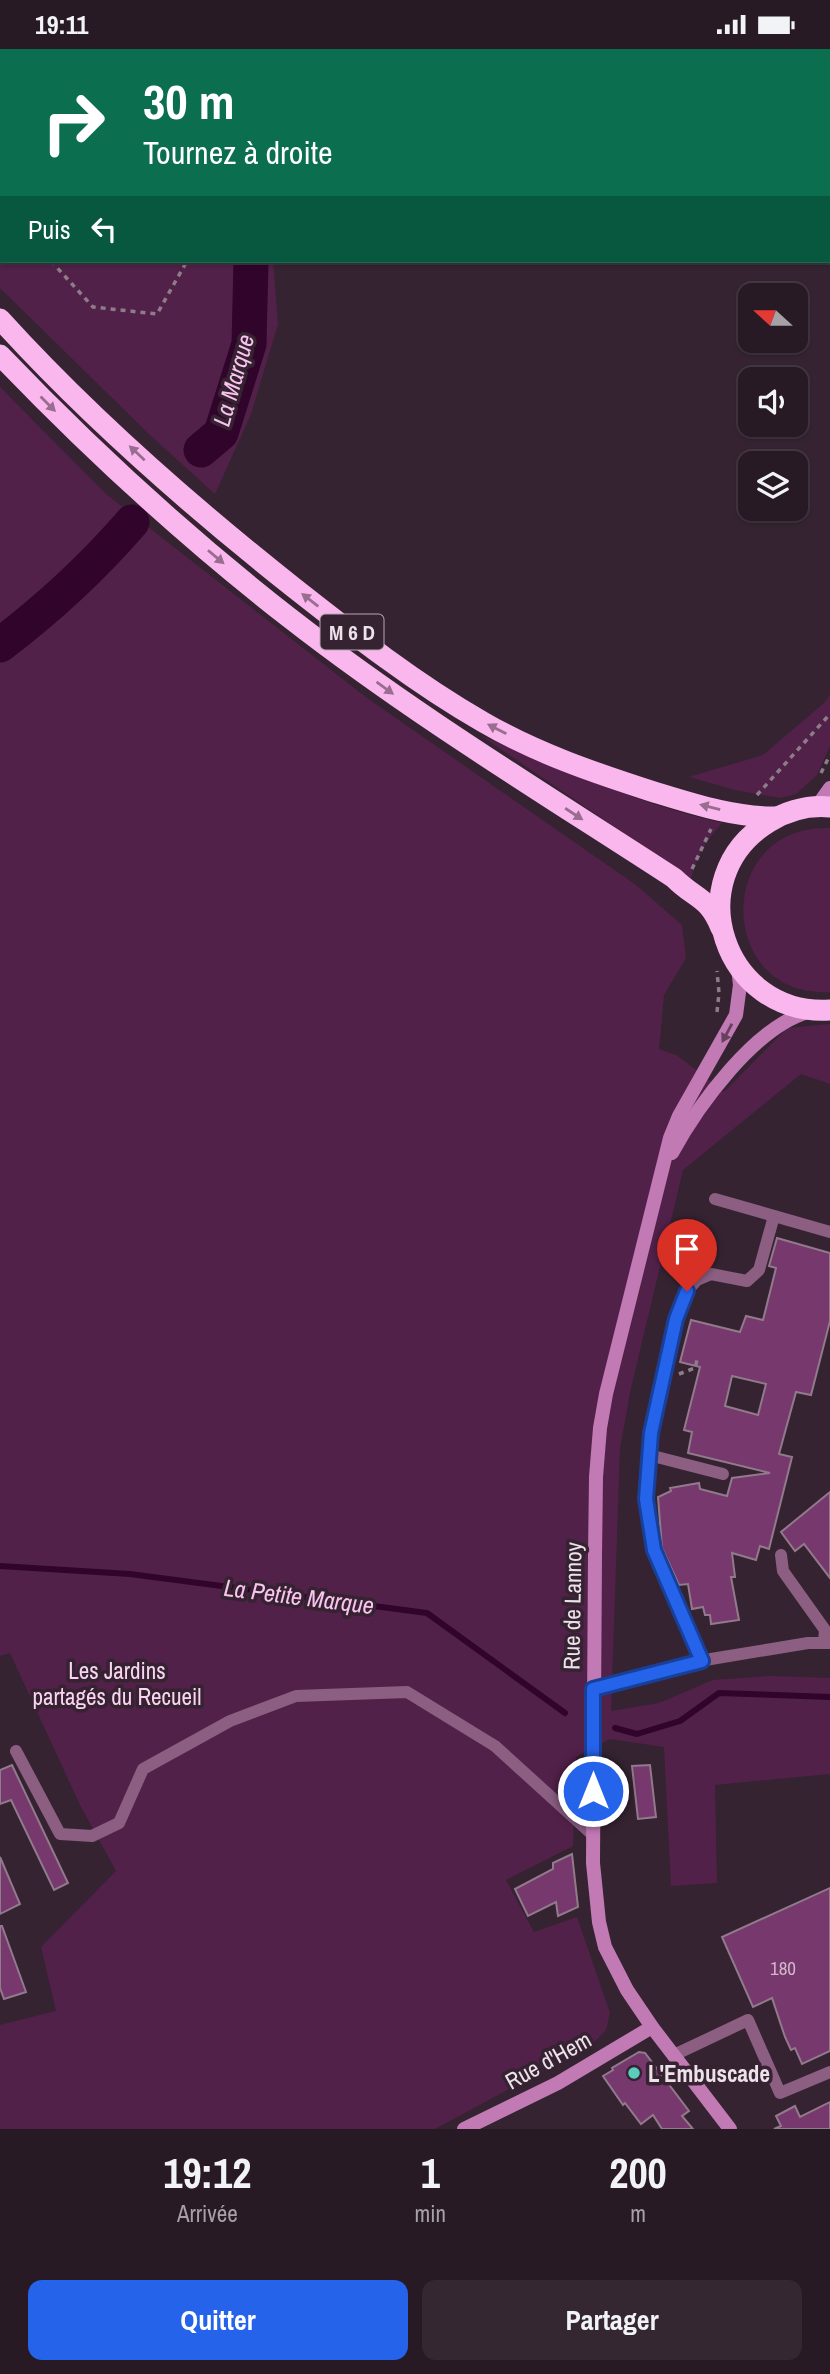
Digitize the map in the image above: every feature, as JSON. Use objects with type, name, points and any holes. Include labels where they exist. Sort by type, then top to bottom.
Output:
[{"type":"highway","name":"M 6 D","points":[[0,319],[92,411],[204,513],[332,617],[437,693],[512,737],[591,771],[720,810],[753,817],[777,817]]},
{"type":"highway","name":"M 6 D","points":[[0,355],[105,460],[290,619],[446,730],[674,878],[709,904],[721,928]]},
{"type":"highway","points":[[821,807],[777,817],[755,832],[730,863],[720,902],[721,928],[738,968],[758,989],[771,997],[798,1008],[821,1010]]},
{"type":"main road","points":[[821,807],[820,802],[830,788]]},
{"type":"main road","name":"Rue de Lannoy","points":[[730,2129],[652,2027],[620,1978],[605,1947],[595,1895],[593,1689],[596,1477],[600,1428],[615,1353],[670,1138],[679,1116],[736,1015],[740,985],[738,968]]},
{"type":"main road","name":"Rue de Lannoy","points":[[662,1176],[696,1113],[769,1031],[795,1016],[821,1010]]},
{"type":"main road","name":"Rue d'Hem","points":[[464,2129],[558,2083],[652,2027]]},
{"type":"lane","points":[[715,1199],[830,1232]]},
{"type":"lane","points":[[702,1661],[654,1550],[646,1499],[651,1433],[676,1319],[687,1291],[697,1280],[711,1274],[747,1281],[759,1270],[774,1216]]},
{"type":"lane","points":[[649,1455],[723,1474]]},
{"type":"lane","points":[[593,1689],[702,1661],[827,1642],[825,1630],[783,1571],[781,1555]]},
{"type":"lane","points":[[16,1751],[60,1834],[92,1836],[119,1823],[143,1769],[230,1721],[296,1696],[407,1692],[495,1746],[593,1835]]},
{"type":"lane","points":[[674,2055],[748,2020],[780,2092],[830,2072]]},
{"type":"path","points":[[53,263],[93,307],[157,314],[186,263]]},
{"type":"path","points":[[749,799],[756,795],[830,714]]},
{"type":"path","points":[[663,1377],[669,1378],[695,1368],[698,1356]]},
{"type":"green space","points":[[0,263],[273,263],[278,324],[251,414],[215,494],[150,435],[0,288]]},
{"type":"green space","name":"Les Jardins partagés du Recueil","points":[[0,387],[106,494],[367,698],[636,885],[682,925],[686,958],[664,995],[659,1049],[678,1056],[724,1092],[787,1028],[830,1024],[830,1084],[801,1074],[683,1170],[631,1388],[620,1448],[611,1711],[659,1703],[713,1680],[771,1676],[830,1678],[830,1774],[715,1785],[717,1883],[671,1886],[664,1747],[610,1739],[576,1757],[573,1846],[506,1880],[534,1932],[577,1917],[610,2013],[606,2030],[592,2044],[435,2129],[0,2129],[0,2025],[56,2011],[41,1947],[116,1871],[80,1805],[10,1653],[0,1656]]},
{"type":"green space","points":[[830,695],[830,746],[817,775],[796,794],[780,798],[735,790],[689,777],[763,755]]},
{"type":"green space","points":[[480,735],[569,773],[659,806],[722,823],[703,849],[691,879]]},
{"type":"green space","points":[[830,828],[830,992],[792,987],[765,969],[749,942],[743,911],[749,880],[765,853],[792,834]]},
{"type":"building","points":[[777,1238],[830,1253],[830,1321],[811,1395],[796,1392],[779,1454],[792,1457],[769,1549],[760,1546],[756,1560],[732,1553],[735,1577],[731,1577],[739,1620],[711,1624],[710,1615],[705,1615],[703,1607],[692,1609],[688,1584],[679,1585],[662,1548],[658,1497],[671,1491],[670,1488],[699,1483],[700,1489],[727,1496],[732,1478],[770,1473],[688,1453],[692,1432],[684,1430],[700,1367],[680,1362],[691,1320],[740,1332],[746,1316],[763,1320],[776,1268],[769,1266]],"holes":[[[732,1376],[766,1384],[758,1415],[725,1406]]]},
{"type":"building","points":[[830,1492],[830,1578],[804,1544],[795,1551],[781,1532]]},
{"type":"building","points":[[12,1765],[68,1883],[54,1890],[11,1800],[0,1804],[0,1770]]},
{"type":"building","points":[[650,1765],[656,1817],[638,1819],[632,1766]]},
{"type":"building","points":[[572,1854],[578,1907],[558,1916],[556,1902],[528,1916],[515,1889],[553,1869],[553,1863]]},
{"type":"building","points":[[0,1857],[20,1904],[0,1914]]},
{"type":"building","points":[[830,1888],[830,2051],[802,2064],[795,2048],[791,2050],[785,2037],[772,1998],[753,2007],[722,1937]]},
{"type":"building","points":[[0,1926],[26,1992],[4,1999],[0,1988]]},
{"type":"building","points":[[639,2052],[645,2053],[689,2111],[682,2116],[693,2129],[662,2129],[653,2115],[641,2124],[625,2103],[623,2105],[603,2076]]},
{"type":"building","points":[[830,2102],[830,2129],[774,2129],[781,2126],[776,2116],[795,2106],[800,2117]]},
{"type":"waterway","name":"La Marque","points":[[201,450],[221,433],[249,344],[251,263]]},
{"type":"waterway","name":"La Marque","points":[[0,645],[69,587],[132,522]]},
{"type":"waterway","name":"La Petite Marque","points":[[0,1566],[130,1574],[427,1613],[565,1713]]},
{"type":"waterway","name":"La Petite Marque","points":[[615,1728],[637,1734],[680,1721],[719,1693],[830,1697]]},
{"type":"place","name":"L'Embuscade","points":[[634,2073]]},
{"type":"route","points":[[593,1791],[593,1689],[702,1661],[654,1550],[646,1499],[651,1433],[676,1319],[687,1291]]}]
